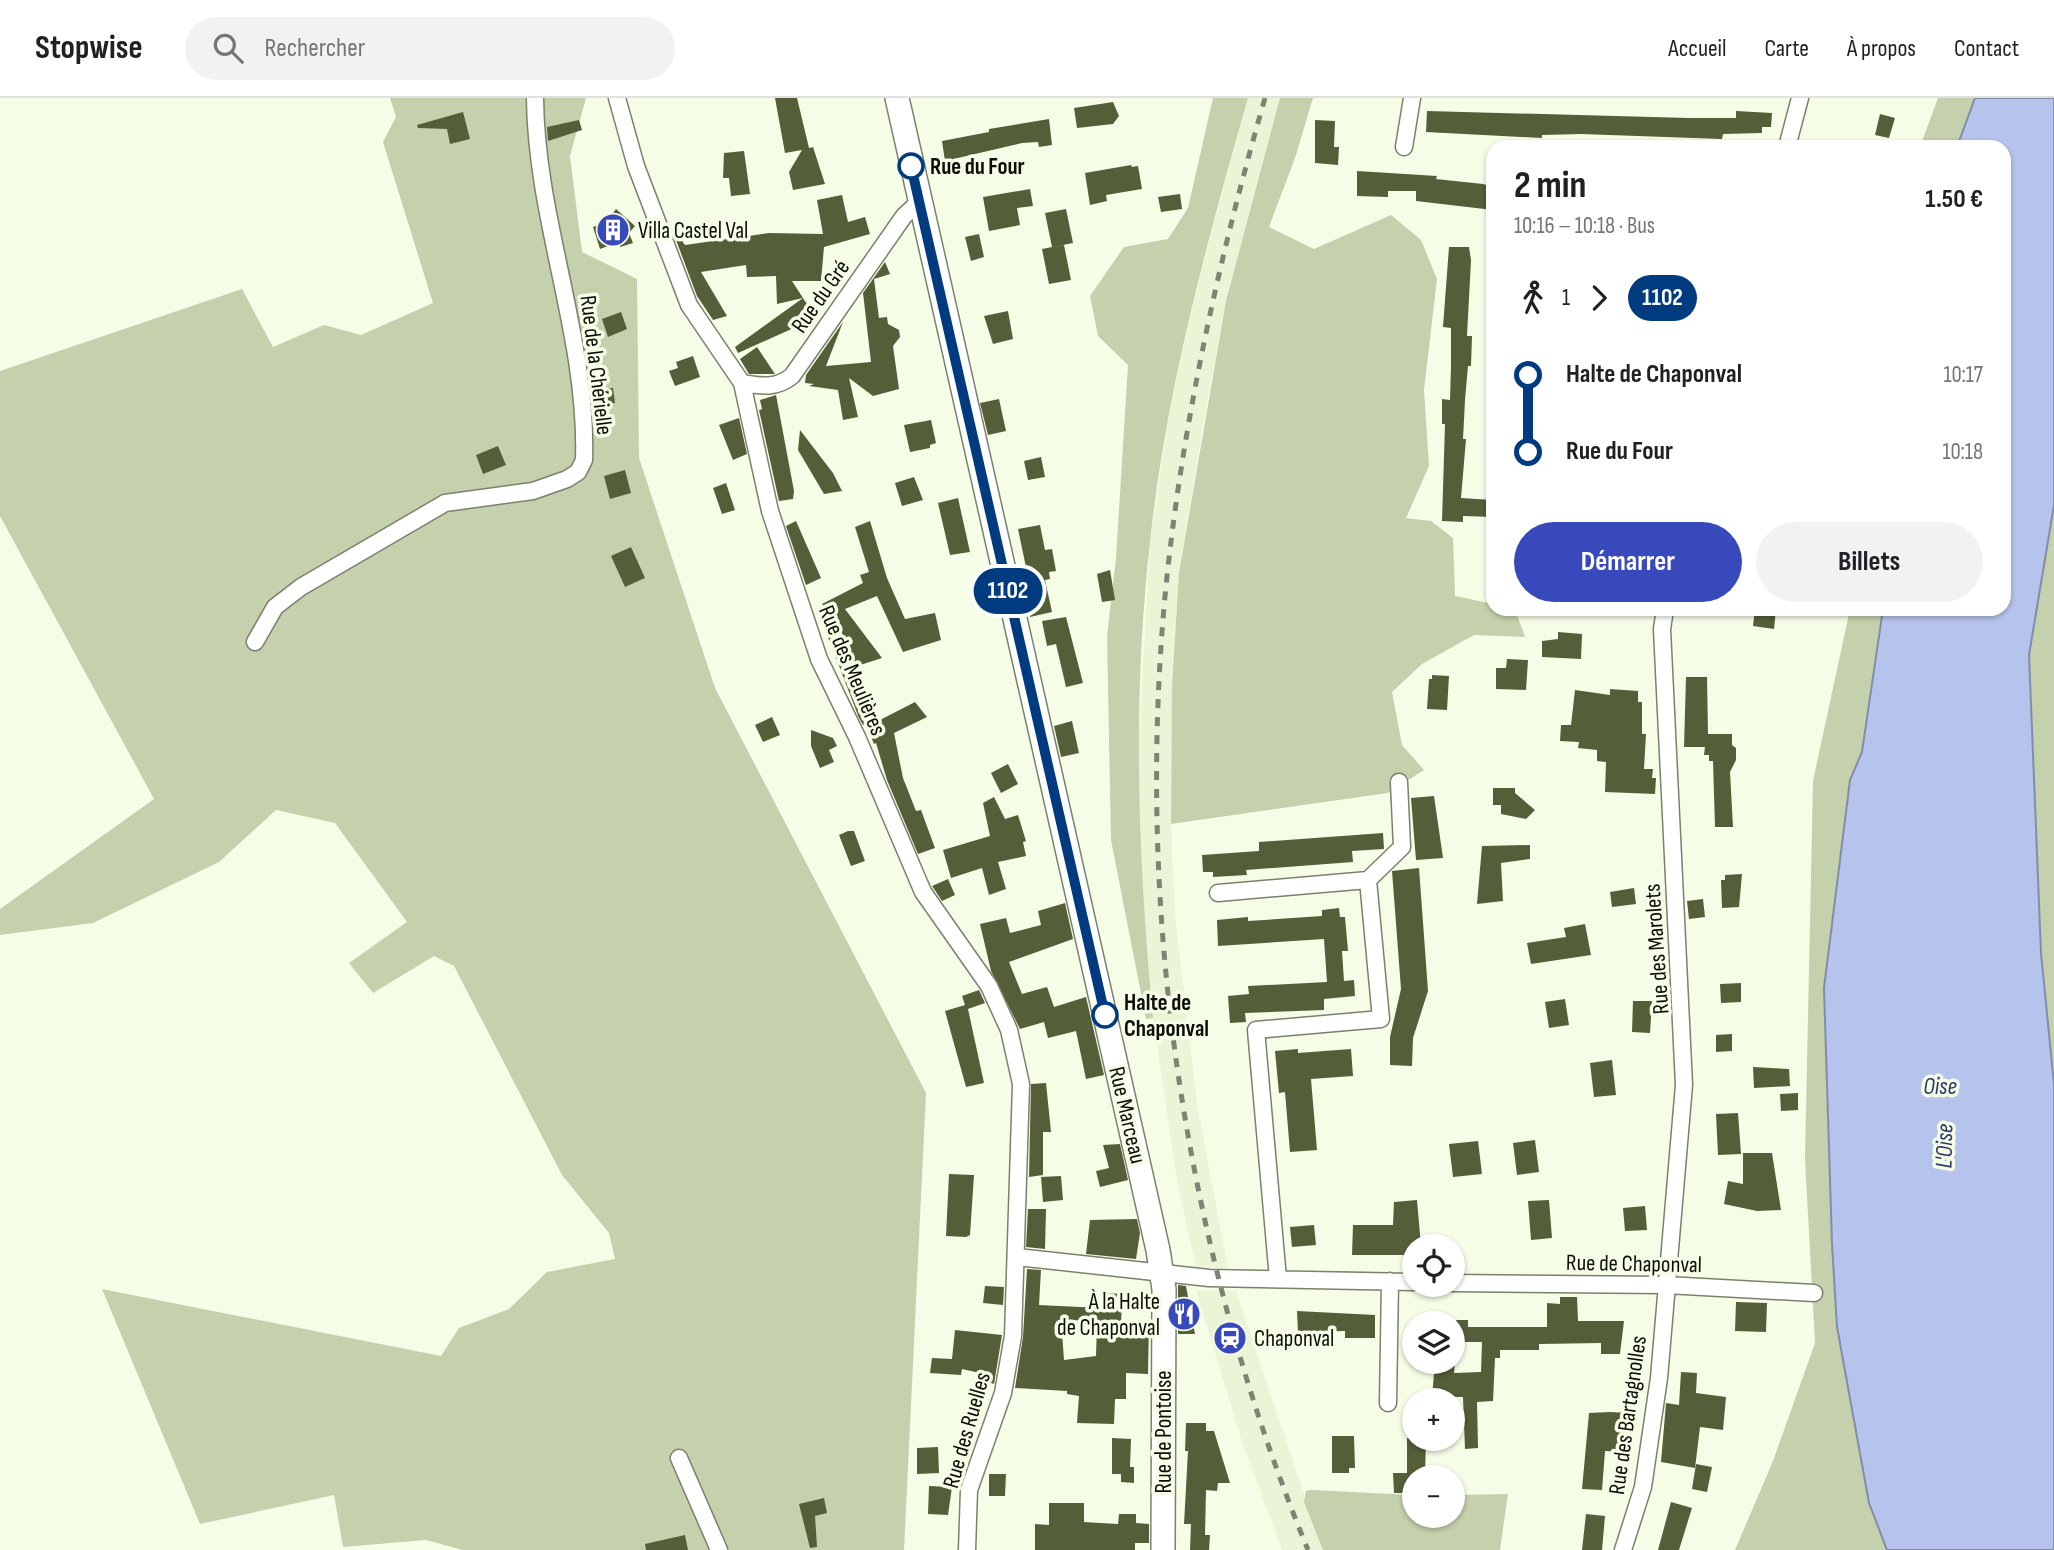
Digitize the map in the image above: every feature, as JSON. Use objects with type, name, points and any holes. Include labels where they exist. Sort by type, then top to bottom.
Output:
[{"type":"main road","name":"Rue Marceau","points":[[897,98],[1161,1272]]},
{"type":"main road","name":"Rue de Pontoise","points":[[1161,1272],[1163,1550]]},
{"type":"street","name":"Rue de la Chérielle","points":[[255,642],[275,607],[301,587],[445,503],[533,491],[567,479],[578,472],[584,460],[572,324],[536,141],[535,98]]},
{"type":"street","name":"Rue des Meulières","points":[[617,98],[636,166],[689,305],[742,383],[771,512],[819,659],[857,737],[923,892],[989,986],[1009,1030],[1021,1084],[1017,1257]]},
{"type":"street","points":[[1404,147],[1412,98]]},
{"type":"street","points":[[1789,140],[1800,98]]},
{"type":"street","name":"Rue du Gré","points":[[742,383],[767,387],[783,384],[792,376],[904,216],[919,202]]},
{"type":"street","name":"Rue des Marolets","points":[[1664,616],[1662,629],[1684,1073],[1666,1285]]},
{"type":"street","points":[[1217,893],[1368,880],[1402,847],[1399,782]]},
{"type":"street","points":[[1278,1279],[1256,1030],[1381,1019],[1368,880]]},
{"type":"street","points":[[1017,1257],[1209,1278],[1402,1282]]},
{"type":"street","name":"Rue des Ruelles","points":[[967,1550],[969,1490],[1003,1393],[1013,1336],[1017,1257]]},
{"type":"street","points":[[1388,1403],[1390,1281]]},
{"type":"street","name":"Rue de Chaponval","points":[[1465,1283],[1666,1285],[1814,1293]]},
{"type":"street","name":"Rue des Bartagnolles","points":[[1623,1550],[1643,1487],[1659,1378],[1666,1285]]},
{"type":"street","points":[[678,1458],[719,1550]]},
{"type":"shaded area","points":[[390,98],[586,98],[570,156],[582,252],[637,279],[639,458],[715,688],[926,1093],[904,1550],[463,1550],[426,1540],[343,1547],[334,1495],[200,1524],[102,1289],[441,1356],[459,1328],[509,1309],[547,1272],[615,1259],[609,1233],[562,1175],[454,966],[434,956],[373,993],[349,963],[407,922],[335,823],[276,810],[219,862],[93,923],[0,935],[0,909],[154,799],[0,516],[0,371],[242,289],[273,347],[324,325],[361,335],[433,303],[383,142],[396,117]]},
{"type":"shaded area","points":[[1213,98],[1248,98],[1189,318],[1166,429],[1150,542],[1144,602],[1139,721],[1141,840],[1153,1018],[1146,1019],[1111,840],[1107,636],[1116,558],[1128,365],[1098,336],[1090,296],[1124,247],[1168,239],[1188,208]]},
{"type":"shaded area","points":[[1248,98],[1280,98],[1226,301],[1203,425],[1179,573],[1172,686],[1171,824],[1175,917],[1197,1104],[1228,1268],[1196,1267],[1177,1181],[1153,1018],[1141,885],[1137,771],[1150,542],[1167,427],[1191,302]]},
{"type":"shaded area","points":[[1280,98],[1313,98],[1295,158],[1269,227],[1314,249],[1391,215],[1421,240],[1437,279],[1424,390],[1429,466],[1406,518],[1431,521],[1453,538],[1455,596],[1486,603],[1486,616],[1518,616],[1525,637],[1474,635],[1422,664],[1392,692],[1402,745],[1424,770],[1388,793],[1171,824],[1172,686],[1179,573],[1226,301]]},
{"type":"shaded area","points":[[1938,98],[1976,98],[1961,140],[1923,140]]},
{"type":"shaded area","points":[[2054,505],[2054,1084],[2041,953],[2029,655]]},
{"type":"shaded area","points":[[1848,616],[1884,616],[1888,1550],[1735,1550],[1773,1461],[1815,1343],[1805,1159],[1813,781]]},
{"type":"shaded area","points":[[1196,1290],[1236,1291],[1323,1550],[1282,1550],[1242,1442]]},
{"type":"shaded area","points":[[1306,1491],[1402,1494],[1402,1528],[1465,1528],[1465,1495],[1508,1494],[1500,1550],[1323,1550],[1304,1502]]},
{"type":"water","name":"Oise","points":[[1975,98],[2054,98],[2054,505],[2029,655],[2041,953],[2054,1084],[2054,1550],[1887,1550],[1869,1503],[1837,1327],[1824,988],[1850,780],[1862,752],[1882,616],[2011,616],[2011,140],[1960,140]]},
{"type":"building","points":[[775,98],[797,98],[809,148],[813,147],[825,184],[793,190],[789,172],[802,150],[785,153]]},
{"type":"building","points":[[1113,102],[1119,116],[1113,124],[1077,128],[1074,108]]},
{"type":"building","points":[[1427,111],[1689,118],[1736,118],[1736,111],[1772,113],[1771,127],[1762,127],[1762,133],[1723,134],[1722,139],[1581,134],[1542,135],[1542,138],[1426,132]]},
{"type":"building","points":[[463,112],[470,139],[450,144],[447,129],[418,128],[417,125]]},
{"type":"building","points":[[1880,114],[1895,118],[1889,138],[1875,135]]},
{"type":"building","points":[[1049,119],[1052,145],[1039,147],[1038,142],[1022,143],[945,161],[942,141],[989,132],[989,129]]},
{"type":"building","points":[[579,120],[582,130],[548,141],[547,127]]},
{"type":"building","points":[[1315,120],[1335,121],[1334,147],[1339,147],[1338,165],[1315,163]]},
{"type":"building","points":[[744,151],[750,194],[731,196],[729,178],[723,178],[724,153]]},
{"type":"building","points":[[1138,166],[1142,189],[1106,195],[1107,201],[1090,205],[1085,173]]},
{"type":"building","points":[[1357,171],[1437,176],[1436,179],[1486,185],[1486,209],[1416,201],[1416,191],[1388,191],[1388,197],[1357,196]]},
{"type":"building","points":[[1030,189],[1033,206],[1017,208],[1020,225],[989,231],[983,197]]},
{"type":"building","points":[[1180,194],[1182,209],[1161,212],[1158,197]]},
{"type":"building","points":[[842,195],[848,222],[865,217],[870,234],[824,247],[821,281],[792,281],[803,298],[777,304],[776,276],[747,277],[746,265],[701,272],[727,316],[713,320],[697,296],[676,240],[680,238],[685,245],[769,233],[823,234],[817,200]]},
{"type":"building","name":"Villa Castel Val","points":[[616,209],[635,226],[629,233],[633,243],[620,247],[619,242],[600,249],[593,227],[607,222]]},
{"type":"building","points":[[1066,209],[1073,243],[1053,247],[1064,245],[1071,280],[1049,284],[1042,249],[1052,247],[1045,213]]},
{"type":"building","points":[[979,234],[984,257],[971,261],[965,237]]},
{"type":"building","points":[[1449,247],[1469,247],[1471,260],[1467,336],[1472,336],[1471,366],[1468,366],[1465,400],[1463,439],[1466,439],[1461,498],[1486,500],[1486,517],[1463,516],[1463,522],[1442,521],[1445,424],[1442,424],[1442,399],[1450,400],[1451,366],[1451,328],[1443,327]]},
{"type":"building","points":[[885,262],[890,274],[874,279],[879,318],[887,317],[888,324],[899,330],[900,337],[893,346],[899,389],[873,396],[849,378],[858,417],[843,420],[838,390],[809,386],[814,384],[805,383],[806,375],[843,322],[826,366],[871,362],[863,293]]},
{"type":"building","points":[[803,298],[816,318],[738,353],[735,347]]},
{"type":"building","points":[[1008,311],[1013,339],[993,344],[984,316]]},
{"type":"building","points":[[621,312],[627,329],[608,337],[602,319]]},
{"type":"building","points":[[757,347],[775,374],[749,374],[740,359]]},
{"type":"building","points":[[693,356],[700,377],[675,386],[669,371],[678,368],[676,362]]},
{"type":"building","points":[[613,388],[615,403],[595,406],[593,390]]},
{"type":"building","points":[[776,395],[794,491],[793,499],[779,501],[759,410],[762,409],[760,400]]},
{"type":"building","points":[[999,399],[1006,431],[988,435],[980,403]]},
{"type":"building","points":[[739,418],[747,454],[733,460],[719,425]]},
{"type":"building","points":[[931,420],[936,443],[930,445],[930,448],[910,452],[904,425]]},
{"type":"building","points":[[800,430],[833,473],[842,491],[824,494],[798,450]]},
{"type":"building","points":[[498,446],[506,465],[483,474],[476,455]]},
{"type":"building","points":[[1041,457],[1045,477],[1028,480],[1024,461]]},
{"type":"building","points":[[625,470],[631,493],[610,499],[604,476]]},
{"type":"building","points":[[914,477],[923,500],[902,506],[895,483]]},
{"type":"building","points":[[726,483],[735,510],[722,514],[713,488]]},
{"type":"building","points":[[958,498],[970,552],[950,555],[938,503]]},
{"type":"building","points":[[796,521],[821,578],[806,585],[786,526]]},
{"type":"building","points":[[870,521],[887,578],[905,619],[935,613],[941,640],[903,652],[877,596],[845,609],[882,658],[854,667],[880,720],[915,702],[927,717],[894,733],[903,778],[916,811],[921,810],[935,848],[918,854],[887,780],[876,743],[874,744],[866,724],[863,725],[859,718],[828,637],[838,633],[844,646],[849,644],[822,604],[863,583],[860,575],[869,572],[855,527]]},
{"type":"building","points":[[1040,525],[1045,550],[1052,549],[1056,571],[1049,572],[1050,579],[1045,580],[1052,612],[1030,617],[1026,598],[1032,596],[1018,529]]},
{"type":"building","points":[[631,547],[645,578],[625,587],[611,556]]},
{"type":"building","points":[[1110,570],[1115,600],[1102,602],[1097,574]]},
{"type":"building","points":[[1754,616],[1775,616],[1774,629],[1753,626]]},
{"type":"building","points":[[1066,617],[1083,683],[1066,687],[1056,644],[1047,646],[1042,621]]},
{"type":"building","points":[[1558,632],[1582,634],[1581,659],[1542,657],[1542,641],[1558,639]]},
{"type":"building","points":[[1507,659],[1528,660],[1526,690],[1496,689],[1496,668],[1506,668]]},
{"type":"building","points":[[1432,675],[1449,676],[1447,710],[1427,709],[1429,679],[1432,679]]},
{"type":"building","points":[[1686,677],[1707,677],[1708,734],[1732,734],[1732,745],[1736,748],[1736,760],[1730,772],[1733,827],[1715,827],[1713,761],[1709,761],[1709,755],[1704,755],[1705,747],[1684,747]]},
{"type":"building","points":[[1610,689],[1638,691],[1638,702],[1642,702],[1642,734],[1646,734],[1644,769],[1653,769],[1652,778],[1656,778],[1655,794],[1605,792],[1606,762],[1597,761],[1597,750],[1578,748],[1579,742],[1560,741],[1561,725],[1571,725],[1575,690],[1610,695]]},
{"type":"building","points":[[772,717],[780,735],[763,742],[755,725]]},
{"type":"building","points":[[1072,721],[1079,753],[1061,757],[1054,726]]},
{"type":"building","points":[[811,730],[833,738],[837,746],[829,750],[834,762],[820,768],[811,746]]},
{"type":"building","points":[[1008,764],[1018,784],[1001,793],[991,773]]},
{"type":"building","points":[[1493,788],[1515,788],[1515,793],[1535,810],[1526,819],[1501,814],[1501,805],[1493,805]]},
{"type":"building","points":[[1434,796],[1443,858],[1416,860],[1411,798]]},
{"type":"building","points":[[994,797],[1005,819],[1018,815],[1026,841],[1023,842],[1026,856],[998,862],[1006,889],[989,895],[982,868],[951,878],[943,850],[990,836],[983,803]]},
{"type":"building","points":[[854,831],[865,861],[851,866],[839,835]]},
{"type":"building","points":[[1383,833],[1384,849],[1352,851],[1353,862],[1246,870],[1247,875],[1213,877],[1213,872],[1203,872],[1202,855],[1259,851],[1259,842]]},
{"type":"building","points":[[1530,845],[1530,859],[1501,863],[1503,901],[1477,904],[1482,846]]},
{"type":"building","points":[[1419,868],[1428,991],[1413,1038],[1412,1066],[1390,1065],[1390,1037],[1401,989],[1392,871]]},
{"type":"building","points":[[1742,874],[1739,907],[1722,908],[1721,880],[1725,880],[1725,875]]},
{"type":"building","points":[[948,879],[955,895],[942,901],[932,886]]},
{"type":"building","points":[[1634,888],[1636,904],[1612,907],[1610,892]]},
{"type":"building","points":[[1703,899],[1705,917],[1689,919],[1687,901]]},
{"type":"building","points":[[1065,903],[1073,939],[1009,962],[1022,994],[1047,987],[1054,1007],[1086,997],[1104,1075],[1086,1079],[1076,1031],[1048,1038],[1044,1022],[1020,1029],[991,971],[980,924],[1006,918],[1010,933],[1041,925],[1038,911]]},
{"type":"building","points":[[1339,908],[1340,917],[1345,917],[1348,951],[1342,951],[1344,981],[1354,980],[1355,996],[1324,999],[1324,1010],[1245,1013],[1246,1022],[1230,1023],[1228,996],[1249,994],[1248,986],[1327,982],[1324,939],[1218,946],[1217,920],[1248,917],[1248,921],[1322,916],[1322,910]]},
{"type":"building","points":[[1585,924],[1591,955],[1531,964],[1527,943],[1566,937],[1564,928]]},
{"type":"building","points":[[1741,983],[1741,1002],[1721,1003],[1720,984]]},
{"type":"building","points":[[979,990],[985,1003],[968,1009],[984,1083],[966,1087],[945,1011],[965,1005],[962,996]]},
{"type":"building","points":[[1565,999],[1569,1025],[1549,1028],[1545,1002]]},
{"type":"building","points":[[1633,1001],[1652,1001],[1650,1033],[1632,1032]]},
{"type":"building","points":[[1732,1034],[1732,1051],[1716,1052],[1716,1035]]},
{"type":"building","points":[[1298,1049],[1298,1053],[1351,1049],[1353,1076],[1311,1079],[1317,1150],[1290,1152],[1285,1092],[1279,1093],[1275,1051]]},
{"type":"building","points":[[1612,1060],[1616,1095],[1594,1097],[1590,1063]]},
{"type":"building","points":[[1753,1067],[1789,1069],[1790,1086],[1754,1088]]},
{"type":"building","points":[[1046,1083],[1051,1132],[1043,1132],[1043,1175],[1029,1177],[1031,1084]]},
{"type":"building","points":[[1798,1093],[1798,1110],[1781,1111],[1780,1094]]},
{"type":"building","points":[[1738,1113],[1741,1154],[1718,1155],[1716,1114]]},
{"type":"building","points":[[1535,1140],[1539,1172],[1517,1175],[1513,1143]]},
{"type":"building","points":[[1478,1141],[1482,1174],[1453,1177],[1449,1144]]},
{"type":"building","points":[[1120,1144],[1128,1180],[1100,1187],[1096,1171],[1109,1168],[1103,1145]]},
{"type":"building","points":[[1743,1153],[1772,1153],[1781,1210],[1757,1211],[1724,1204],[1728,1181],[1743,1184]]},
{"type":"building","points":[[949,1174],[974,1175],[970,1235],[966,1237],[946,1236]]},
{"type":"building","points":[[1061,1176],[1063,1200],[1043,1202],[1041,1177]]},
{"type":"building","points":[[1417,1200],[1420,1234],[1402,1234],[1402,1255],[1352,1255],[1353,1225],[1393,1225],[1394,1202]]},
{"type":"building","points":[[1549,1200],[1552,1238],[1531,1240],[1528,1201]]},
{"type":"building","points":[[1645,1206],[1647,1230],[1625,1231],[1623,1208]]},
{"type":"building","points":[[1028,1209],[1046,1209],[1045,1249],[1026,1247]]},
{"type":"building","points":[[1137,1219],[1140,1233],[1136,1259],[1086,1254],[1090,1220]]},
{"type":"building","points":[[1314,1225],[1316,1245],[1292,1247],[1290,1227]]},
{"type":"building","points":[[1027,1269],[1041,1270],[1039,1305],[1101,1308],[1102,1293],[1123,1294],[1121,1321],[1149,1323],[1148,1374],[1126,1373],[1126,1399],[1115,1399],[1114,1424],[1077,1423],[1079,1396],[1067,1394],[1067,1391],[1015,1388],[1023,1337]],"holes":[[[1061,1319],[1097,1322],[1096,1356],[1064,1360]]]},
{"type":"building","name":"À la Halte de Chaponval","points":[[1178,1285],[1186,1286],[1195,1334],[1178,1334]]},
{"type":"building","points":[[985,1286],[1004,1287],[1003,1305],[983,1303]]},
{"type":"building","points":[[1560,1297],[1577,1297],[1578,1321],[1624,1321],[1620,1354],[1601,1354],[1601,1343],[1539,1344],[1539,1350],[1500,1350],[1500,1358],[1495,1358],[1493,1401],[1477,1402],[1478,1448],[1465,1449],[1465,1388],[1433,1388],[1434,1374],[1481,1372],[1482,1342],[1465,1342],[1465,1320],[1468,1320],[1468,1327],[1547,1327],[1547,1303],[1560,1304]]},
{"type":"building","points":[[1736,1302],[1767,1303],[1766,1332],[1735,1331]]},
{"type":"building","points":[[1297,1311],[1375,1315],[1375,1338],[1345,1338],[1345,1331],[1298,1332]]},
{"type":"building","points":[[955,1330],[1002,1335],[994,1384],[988,1382],[989,1375],[962,1369],[961,1375],[930,1373],[932,1358],[952,1359]]},
{"type":"building","points":[[1681,1372],[1697,1373],[1696,1393],[1726,1397],[1723,1430],[1700,1427],[1695,1468],[1661,1462],[1666,1403],[1679,1405]]},
{"type":"building","points":[[1589,1413],[1630,1413],[1626,1452],[1605,1451],[1602,1490],[1582,1489]]},
{"type":"building","points":[[1186,1423],[1206,1423],[1206,1431],[1214,1431],[1230,1483],[1218,1483],[1217,1491],[1206,1490],[1205,1535],[1210,1535],[1209,1550],[1190,1550],[1191,1524],[1184,1524],[1188,1451],[1185,1451]]},
{"type":"building","points":[[1332,1436],[1354,1436],[1355,1468],[1349,1468],[1349,1473],[1332,1473]]},
{"type":"building","points":[[1112,1438],[1131,1439],[1130,1467],[1134,1467],[1134,1483],[1121,1482],[1121,1474],[1112,1474]]},
{"type":"building","points":[[938,1447],[939,1473],[917,1474],[917,1448]]},
{"type":"building","points":[[1407,1451],[1426,1451],[1425,1465],[1407,1465]]},
{"type":"building","points":[[1696,1464],[1712,1467],[1707,1492],[1692,1489]]},
{"type":"building","points":[[1393,1473],[1402,1473],[1402,1493],[1394,1493]]},
{"type":"building","points":[[989,1474],[1006,1474],[1005,1496],[989,1496]]},
{"type":"building","points":[[929,1486],[952,1487],[948,1515],[928,1514]]},
{"type":"building","points":[[824,1498],[827,1513],[815,1516],[817,1547],[810,1548],[799,1504]]},
{"type":"building","points":[[1671,1502],[1692,1508],[1679,1550],[1658,1550]]},
{"type":"building","points":[[1049,1503],[1084,1503],[1084,1522],[1118,1524],[1119,1514],[1136,1514],[1136,1523],[1149,1524],[1149,1543],[1135,1543],[1135,1550],[1035,1550],[1035,1524],[1049,1525]]},
{"type":"building","points":[[1586,1514],[1605,1516],[1602,1550],[1582,1550]]},
{"type":"building","points":[[685,1535],[688,1550],[646,1550],[645,1544]]},
{"type":"railway","points":[[1265,98],[1218,279],[1182,462],[1166,586],[1158,708],[1157,831],[1164,954],[1178,1077],[1200,1198],[1229,1318],[1265,1435],[1308,1550]]},
{"type":"bus line","name":"1102","points":[[911,166],[1105,1015]]},
{"type":"place","name":"Rue du Four","points":[[911,166]]},
{"type":"place","name":"Villa Castel Val","points":[[613,230]]},
{"type":"place","name":"Halte de Chaponval","points":[[1105,1015]]},
{"type":"place","name":"À la Halte de Chaponval","points":[[1184,1314]]},
{"type":"place","name":"Chaponval","points":[[1230,1338]]},
{"type":"water label","name":"L'Oise","points":[[1944,1146]]}]
